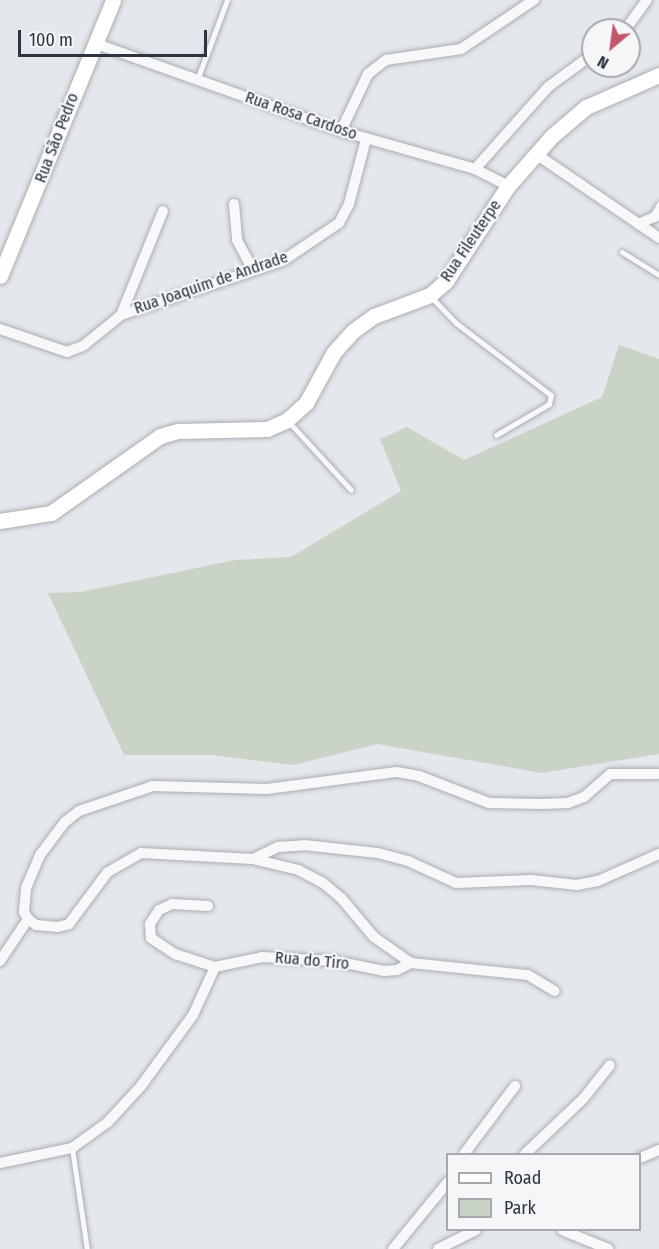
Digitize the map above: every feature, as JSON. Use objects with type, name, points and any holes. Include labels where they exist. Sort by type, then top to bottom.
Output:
[{"type":"main road","name":"Rua São Pedro","points":[[0,276],[113,0]]},
{"type":"main road","name":"Rua Fileuterpe","points":[[0,521],[51,513],[160,436],[267,429],[287,420],[306,403],[334,352],[353,331],[374,316],[430,295],[447,281],[508,186],[536,154],[586,107],[659,75]]},
{"type":"street","points":[[341,131],[368,74],[386,60],[460,50],[534,0]]},
{"type":"street","points":[[634,18],[647,0]]},
{"type":"street","name":"Rua Rosa Cardoso","points":[[94,43],[341,131],[475,169],[508,186]]},
{"type":"street","points":[[475,169],[548,87],[581,63]]},
{"type":"street","name":"Rua Joaquim de Andrade","points":[[0,329],[67,352],[83,346],[121,315],[284,260],[339,223],[349,204],[366,139]]},
{"type":"street","points":[[536,154],[659,238]]},
{"type":"street","points":[[234,204],[237,240],[253,270]]},
{"type":"street","points":[[121,315],[163,211]]},
{"type":"street","points":[[638,224],[655,216]]},
{"type":"street","points":[[411,963],[374,937],[341,898],[323,883],[299,870],[253,859],[141,853],[107,873],[69,924],[48,928],[28,919],[24,912],[32,871],[65,822],[79,811],[153,786],[267,789],[397,772],[419,776],[489,803],[542,804],[568,803],[584,797],[610,774],[659,774]]},
{"type":"street","points":[[253,859],[278,847],[304,845],[378,853],[408,861],[456,883],[531,880],[577,885],[598,881],[659,854]]},
{"type":"street","points":[[0,1163],[72,1148],[108,1122],[141,1086],[194,1015],[215,967],[175,954],[151,938],[150,924],[159,910],[172,904],[208,906]]},
{"type":"street","points":[[0,962],[28,919]]},
{"type":"street","name":"Rua do Tiro","points":[[215,967],[262,957],[335,961],[384,971],[397,970],[411,963],[528,975],[555,991]]},
{"type":"street","points":[[527,1153],[583,1099],[610,1065]]},
{"type":"street","points":[[465,1153],[515,1086]]},
{"type":"street","points":[[641,1157],[659,1150]]},
{"type":"street","points":[[393,1249],[446,1183]]},
{"type":"street","points":[[438,1249],[475,1231]]},
{"type":"street","points":[[564,1231],[608,1249]]},
{"type":"lane","points":[[197,80],[227,0]]},
{"type":"lane","points":[[655,216],[659,204]]},
{"type":"lane","points":[[622,252],[659,275]]},
{"type":"lane","points":[[430,295],[456,323],[551,395],[549,404],[496,435]]},
{"type":"lane","points":[[287,420],[351,490]]},
{"type":"lane","points":[[72,1148],[87,1249]]},
{"type":"green space","points":[[619,345],[659,359],[659,754],[542,773],[377,744],[293,765],[212,755],[124,755],[48,593],[81,592],[235,560],[291,557],[401,491],[380,439],[407,427],[464,460],[602,397]]}]
